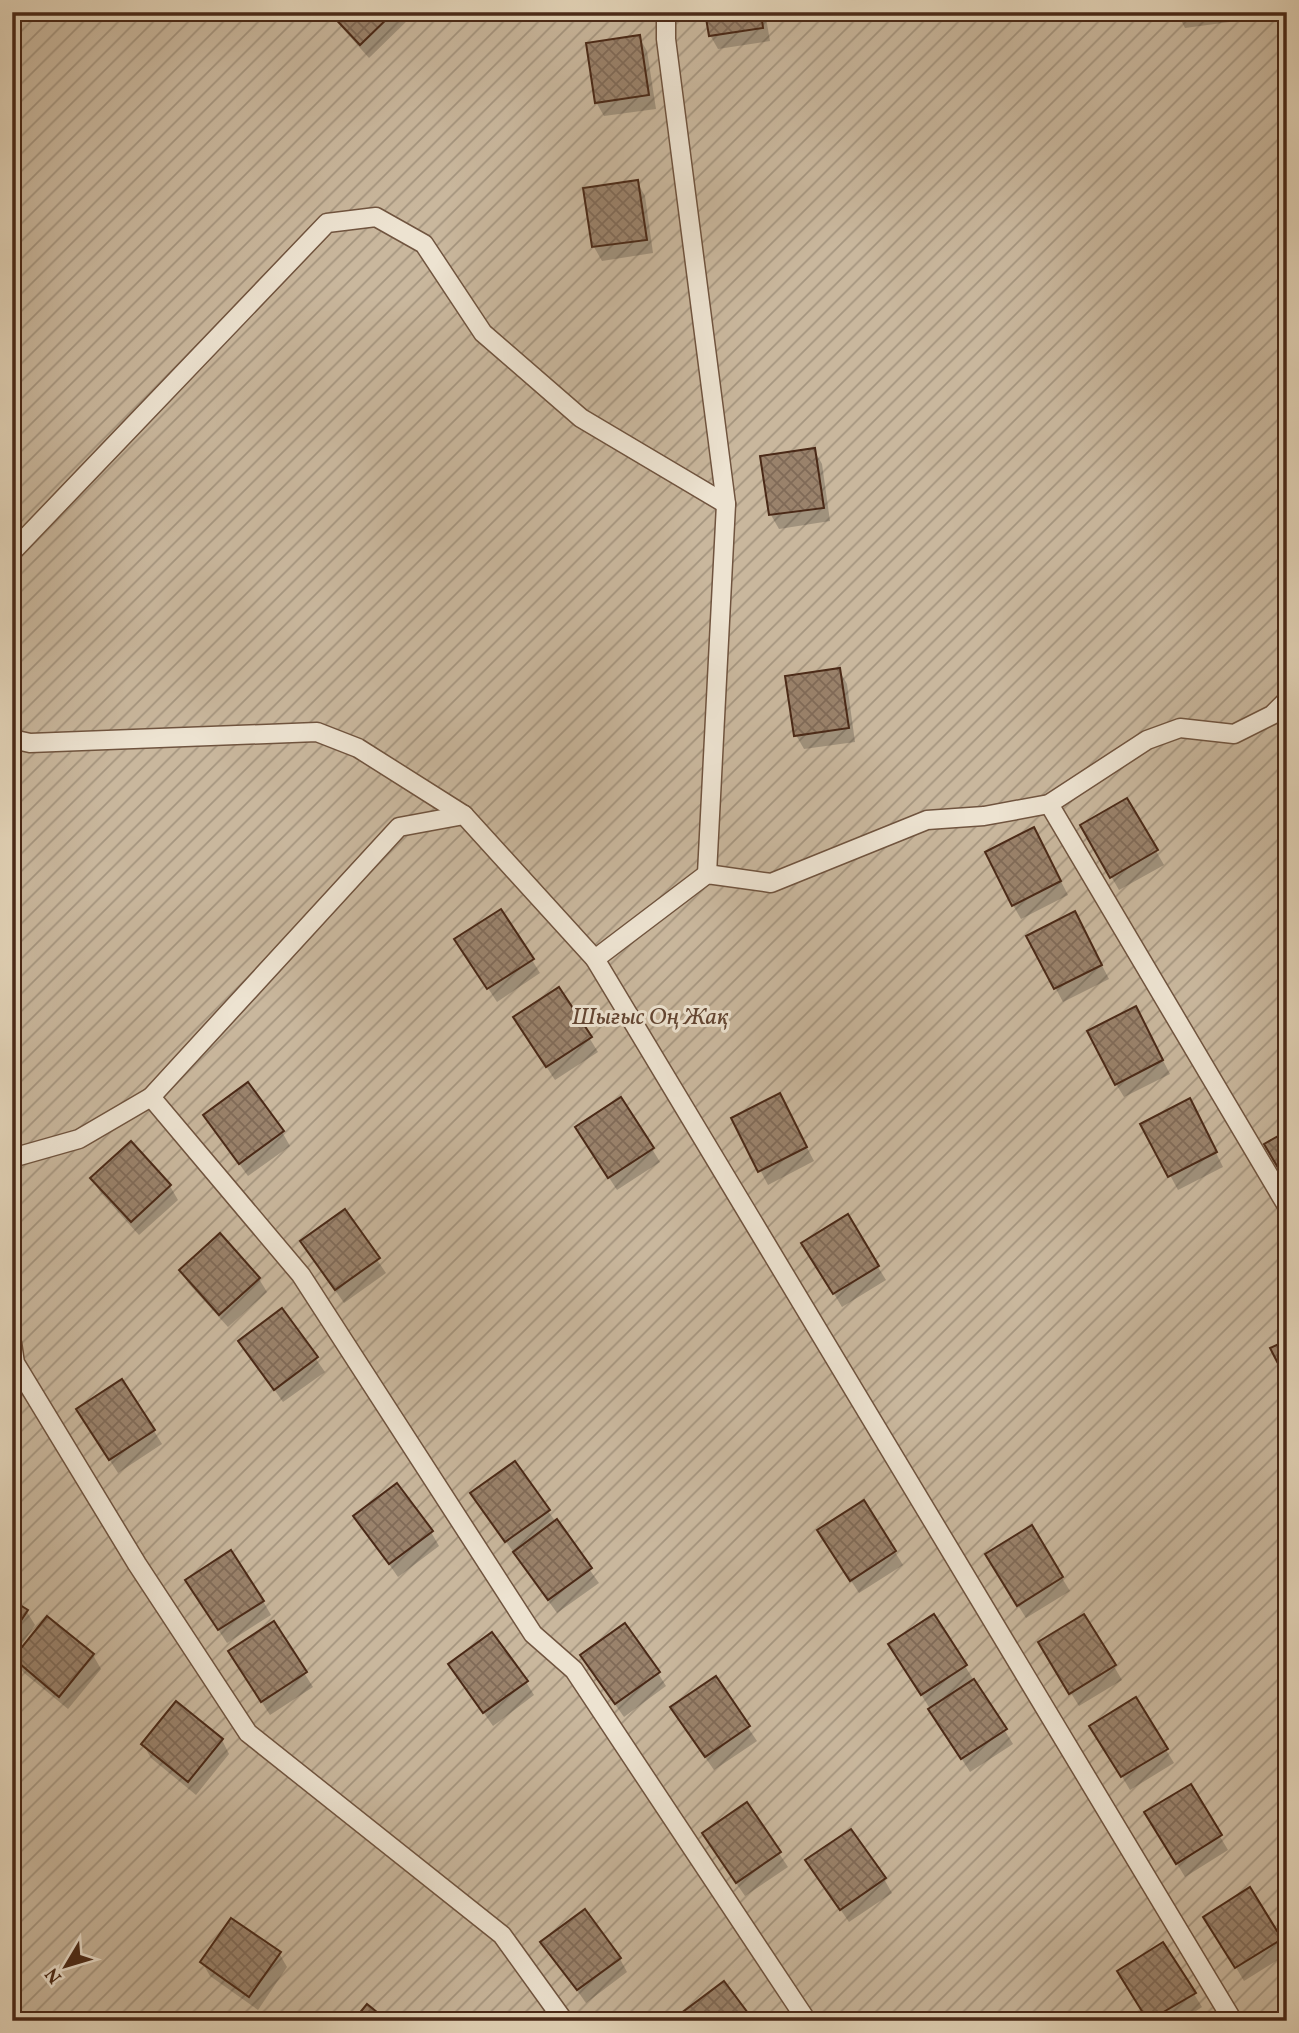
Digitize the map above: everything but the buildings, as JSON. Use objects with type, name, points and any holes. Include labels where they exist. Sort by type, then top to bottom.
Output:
[{"type":"lane","points":[[666,12],[666,39],[726,504],[707,874]]},
{"type":"lane","points":[[12,552],[327,223],[376,217],[424,244],[483,333],[581,418],[726,504]]},
{"type":"lane","points":[[595,959],[707,874],[771,883],[928,820],[984,816],[1049,804],[1147,740],[1180,728],[1234,734],[1272,715],[1287,701]]},
{"type":"lane","points":[[12,739],[30,743],[317,732],[358,748],[464,815],[595,959],[1233,2021]]},
{"type":"lane","points":[[1049,804],[1287,1206]]},
{"type":"lane","points":[[12,1158],[79,1139],[151,1097],[399,827],[464,815]]},
{"type":"lane","points":[[151,1097],[300,1275],[533,1634],[574,1670],[807,2021]]},
{"type":"lane","points":[[12,1343],[15,1363],[22,1375],[137,1564],[248,1733],[502,1935],[564,2021]]},
{"type":"green space","name":"Шығыс Оң Жақ","points":[[12,12],[1287,12],[1287,2021],[12,2021]]}]
